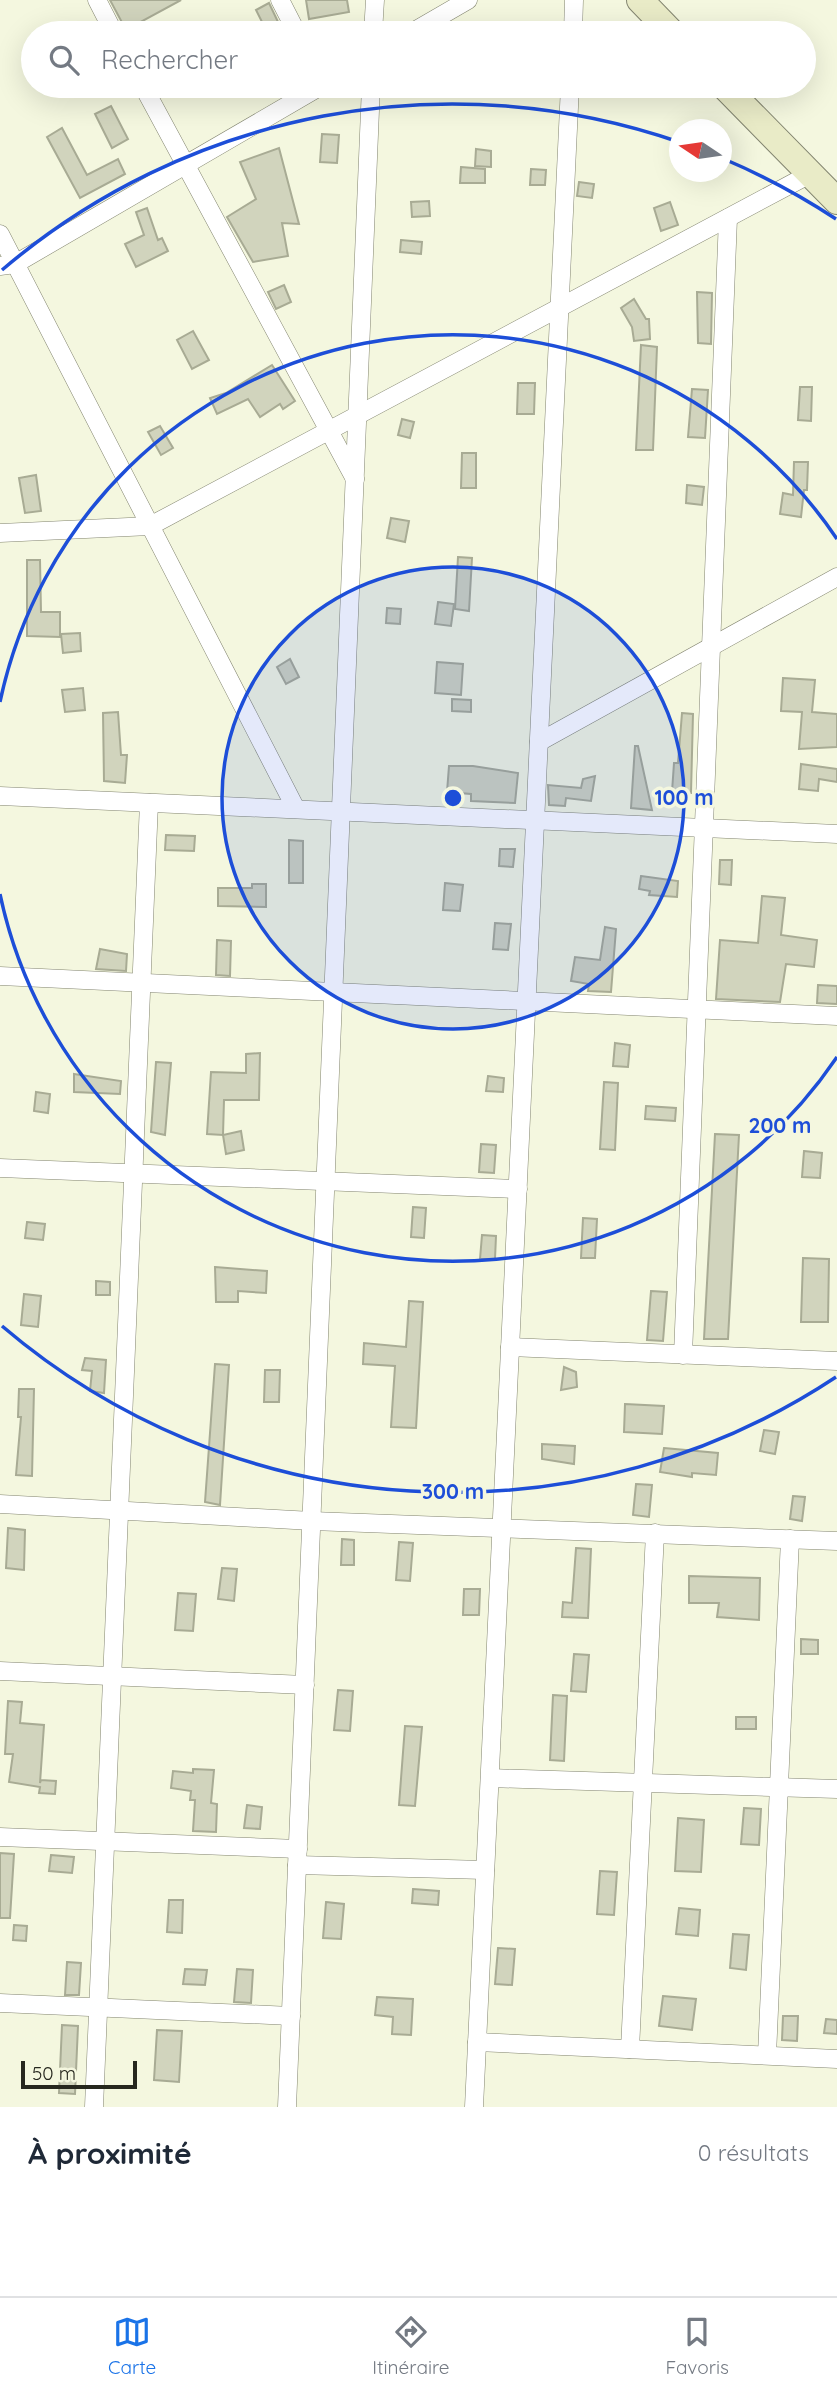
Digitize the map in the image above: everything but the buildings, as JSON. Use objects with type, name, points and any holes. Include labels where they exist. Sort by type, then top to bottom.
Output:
[{"type":"street","points":[[97,0],[108,21]]},
{"type":"street","points":[[280,0],[291,21]]},
{"type":"street","points":[[374,21],[375,0]]},
{"type":"street","points":[[432,21],[468,0]]},
{"type":"street","points":[[573,21],[574,0]]},
{"type":"street","points":[[640,0],[660,21]]},
{"type":"street","points":[[149,98],[355,479]]},
{"type":"street","points":[[8,265],[300,98]]},
{"type":"street","points":[[287,2107],[371,98]]},
{"type":"street","points":[[474,2107],[569,98]]},
{"type":"street","points":[[736,98],[837,201]]},
{"type":"street","points":[[0,533],[150,526],[810,174]]},
{"type":"street","points":[[683,1355],[728,218]]},
{"type":"street","points":[[0,234],[8,265],[150,526],[296,809]]},
{"type":"street","points":[[539,742],[837,577]]},
{"type":"street","points":[[0,796],[837,834]]},
{"type":"street","points":[[94,2107],[149,803]]},
{"type":"street","points":[[0,976],[837,1016]]},
{"type":"street","points":[[0,1168],[518,1189]]},
{"type":"street","points":[[510,1347],[837,1361]]},
{"type":"street","points":[[0,1504],[312,1521],[502,1526],[837,1541]]},
{"type":"street","points":[[630,2049],[655,1533]]},
{"type":"street","points":[[767,2055],[790,1539]]},
{"type":"street","points":[[0,1671],[305,1685]]},
{"type":"street","points":[[489,1778],[837,1789]]},
{"type":"street","points":[[0,1837],[105,1841],[485,1870]]},
{"type":"street","points":[[0,2003],[291,2016]]},
{"type":"street","points":[[477,2042],[837,2059]]}]
